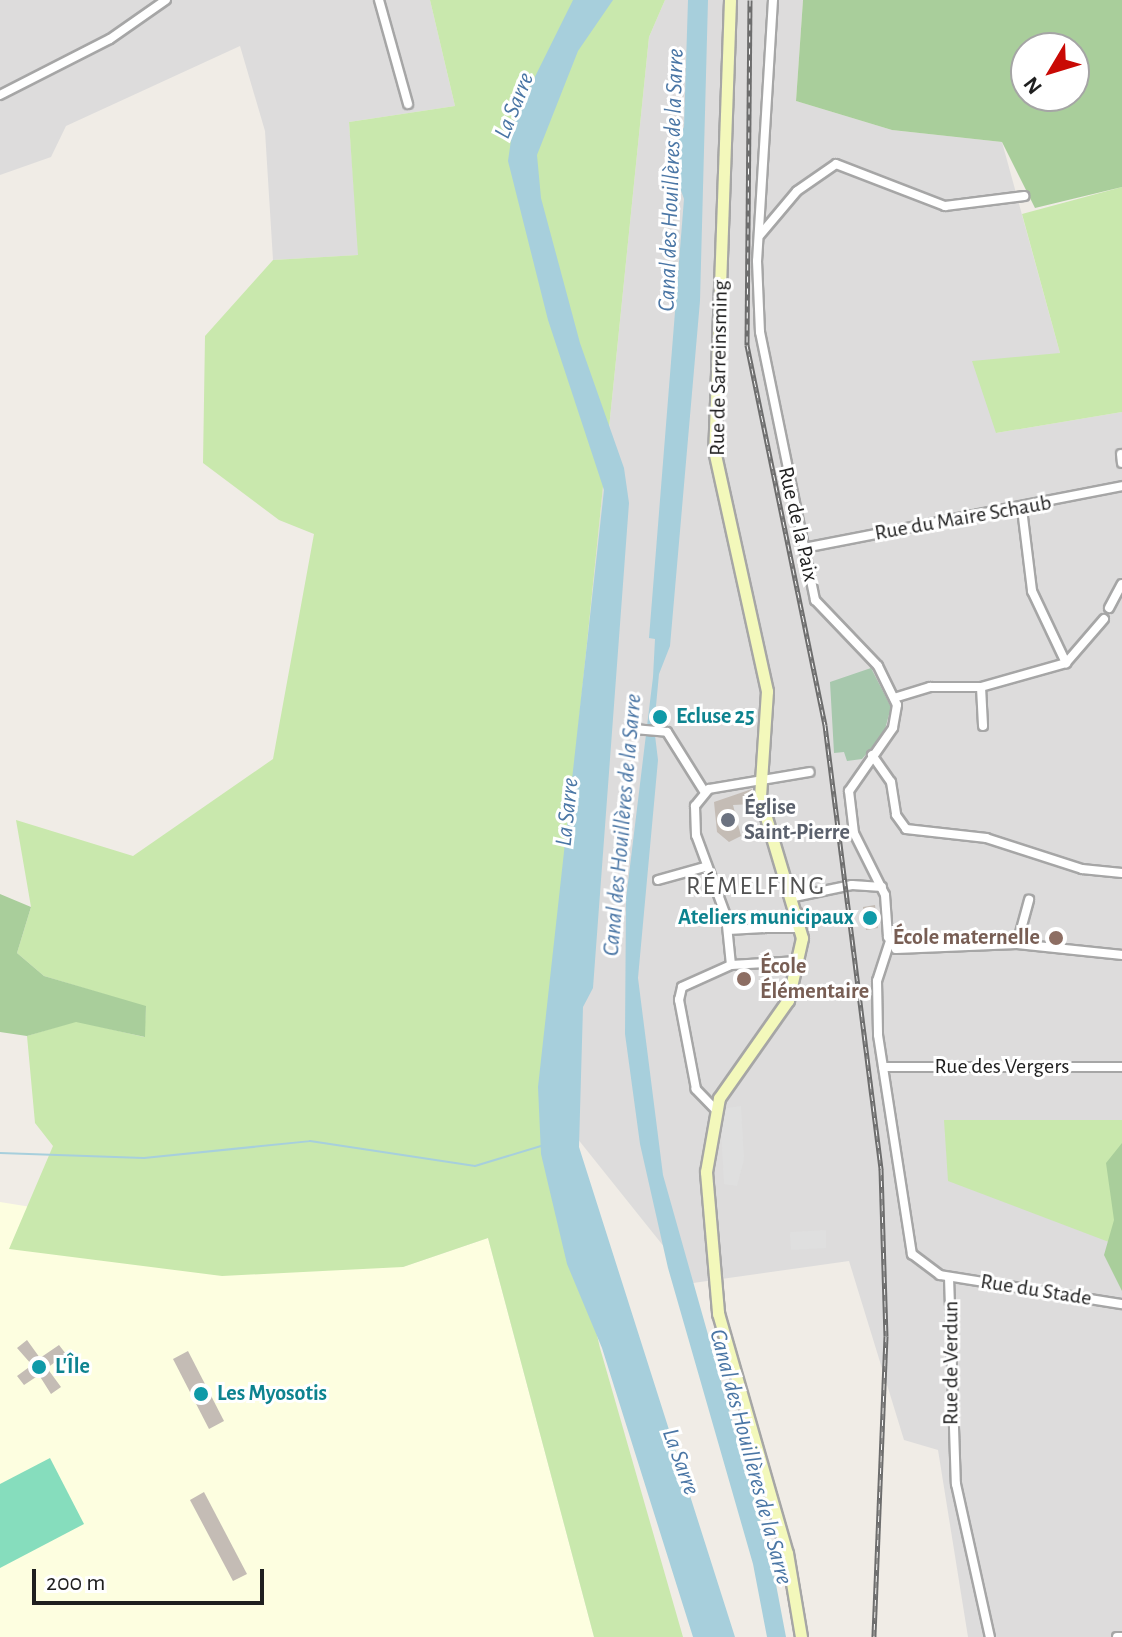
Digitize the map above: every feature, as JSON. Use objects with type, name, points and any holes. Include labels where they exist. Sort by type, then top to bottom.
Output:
[{"type":"street","points":[[0,95],[110,39],[166,0]]},
{"type":"street","points":[[379,0],[408,104]]},
{"type":"street","name":"Rue de Sarreinsming","points":[[730,0],[713,434],[767,691],[758,778]]},
{"type":"street","name":"Rue de la Paix","points":[[773,0],[760,236],[760,332],[818,606],[878,666],[894,698]]},
{"type":"street","points":[[760,236],[797,191],[836,164],[945,206],[1024,196]]},
{"type":"street","points":[[1121,454],[1122,463]]},
{"type":"street","name":"Rue du Maire Schaub","points":[[804,548],[1022,509],[1122,486]]},
{"type":"street","points":[[1022,509],[1032,591],[1066,663]]},
{"type":"street","points":[[1109,608],[1122,584]]},
{"type":"street","points":[[896,949],[890,941],[882,887],[854,833],[849,791],[896,722],[894,698],[930,687],[981,687],[1066,663],[1104,619]]},
{"type":"street","points":[[981,687],[983,726]]},
{"type":"street","points":[[637,730],[664,732],[704,791]]},
{"type":"street","points":[[872,755],[891,782],[896,815],[906,829],[986,838],[1082,869],[1122,873]]},
{"type":"street","points":[[704,791],[758,778],[810,772]]},
{"type":"street","points":[[758,778],[798,913],[800,961],[783,1008],[736,1067],[715,1109],[706,1172],[718,1313],[787,1553],[801,1637]]},
{"type":"street","points":[[704,791],[694,822],[705,867],[728,930],[731,965]]},
{"type":"street","points":[[658,880],[705,867]]},
{"type":"street","points":[[859,884],[874,874]]},
{"type":"street","points":[[794,897],[859,884],[882,887]]},
{"type":"street","points":[[1017,944],[1029,900]]},
{"type":"street","points":[[764,928],[798,913]]},
{"type":"street","points":[[728,930],[801,928]]},
{"type":"street","name":"Rue de Verdun","points":[[890,941],[881,966],[883,1067],[909,1248],[922,1266],[949,1277],[956,1484],[990,1637]]},
{"type":"street","points":[[881,966],[896,949],[1017,944],[1122,955]]},
{"type":"street","points":[[715,1109],[698,1093],[679,1000],[690,980],[731,965],[800,961]]},
{"type":"street","name":"Rue des Vergers","points":[[883,1067],[1122,1067]]},
{"type":"street","name":"Rue du Stade","points":[[949,1277],[1122,1304]]},
{"type":"shaded area","points":[[0,0],[430,0],[455,106],[349,122],[359,255],[273,260],[265,131],[240,46],[66,126],[51,157],[0,175]]},
{"type":"shaded area","points":[[665,0],[803,0],[796,101],[892,130],[1002,142],[1060,353],[996,433],[1122,412],[1122,1120],[944,1120],[1122,1247],[1122,1637],[968,1637],[938,1450],[904,1440],[849,1261],[693,1283],[541,1093],[649,37]]},
{"type":"shaded area","points":[[871,668],[891,707],[884,733],[862,759],[847,761],[844,752],[834,753],[830,682]]},
{"type":"shaded area","points":[[741,1106],[744,1159],[737,1186],[724,1184],[720,1109]]},
{"type":"shaded area","points":[[0,1202],[403,1267],[488,1238],[594,1637],[0,1637]]},
{"type":"shaded area","points":[[826,1230],[826,1248],[791,1250],[790,1232]]},
{"type":"green space","points":[[430,0],[665,0],[649,37],[541,1093],[600,1348],[683,1637],[594,1637],[488,1238],[403,1267],[222,1276],[9,1249],[53,1146],[35,1123],[27,1036],[76,1021],[144,1037],[146,1007],[44,976],[17,953],[31,907],[16,820],[133,856],[273,759],[314,534],[279,520],[203,463],[205,336],[273,260],[358,255],[349,122],[455,106]]},
{"type":"green space","points":[[803,0],[1122,0],[1122,187],[1035,208],[1002,142],[892,130],[796,101]]},
{"type":"green space","points":[[1122,187],[1122,412],[996,433],[972,361],[1060,353],[1022,214]]},
{"type":"green space","points":[[0,894],[31,907],[17,953],[44,976],[146,1006],[145,1037],[76,1022],[27,1036],[0,1032]]},
{"type":"green space","points":[[944,1120],[1122,1120],[1122,1247],[948,1181]]},
{"type":"green space","points":[[1122,1143],[1122,1291],[1104,1255],[1114,1220],[1106,1163]]},
{"type":"green space","points":[[50,1458],[84,1524],[0,1568],[0,1484]]},
{"type":"water","points":[[573,0],[613,0],[578,51],[537,155],[541,198],[580,343],[624,468],[629,503],[593,988],[583,1007],[579,1147],[735,1637],[693,1637],[602,1348],[567,1264],[541,1154],[538,1087],[604,490],[548,320],[508,161],[514,119]]},
{"type":"water","points":[[688,0],[708,0],[700,301],[670,646],[659,674],[654,727],[658,760],[638,978],[663,1175],[771,1558],[786,1637],[767,1637],[753,1564],[668,1268],[640,1144],[625,1034],[626,899],[653,677],[655,639],[649,638],[684,199],[669,156],[684,127]]},
{"type":"building","points":[[752,789],[753,804],[733,805],[741,836],[729,842],[717,832],[714,802]]},
{"type":"building","name":"Ateliers municipaux","points":[[875,905],[878,928],[866,930],[863,907]]},
{"type":"building","name":"L'Île","points":[[27,1340],[40,1358],[59,1345],[66,1354],[47,1368],[61,1387],[51,1394],[39,1375],[24,1385],[17,1376],[32,1365],[17,1348]]},
{"type":"building","name":"Les Myosotis","points":[[188,1351],[224,1421],[209,1429],[173,1359]]},
{"type":"building","points":[[204,1492],[247,1574],[233,1581],[190,1500]]},
{"type":"waterway","points":[[0,1153],[144,1158],[310,1141],[475,1166],[541,1146]]},
{"type":"railway","points":[[750,0],[747,345],[825,725],[881,1169],[886,1336],[874,1637]]},
{"type":"place","name":"Ecluse 25","points":[[660,717]]},
{"type":"place","name":"Église Saint-Pierre","points":[[728,820]]},
{"type":"place","name":"Ateliers municipaux","points":[[870,918]]},
{"type":"place","name":"École maternelle","points":[[1056,938]]},
{"type":"place","name":"École Élémentaire","points":[[744,979]]},
{"type":"place","name":"L'Île","points":[[39,1367]]},
{"type":"place","name":"Les Myosotis","points":[[201,1394]]},
{"type":"district","name":"RÉMELFING","points":[[756,887]]},
{"type":"water label","name":"La Sarre","points":[[515,106]]},
{"type":"water label","name":"Canal des Houillères de la Sarre","points":[[672,180]]},
{"type":"water label","name":"La Sarre","points":[[568,812]]},
{"type":"water label","name":"Canal des Houillères de la Sarre","points":[[623,825]]},
{"type":"water label","name":"Canal des Houillères de la Sarre","points":[[750,1457]]},
{"type":"water label","name":"La Sarre","points":[[680,1462]]}]
